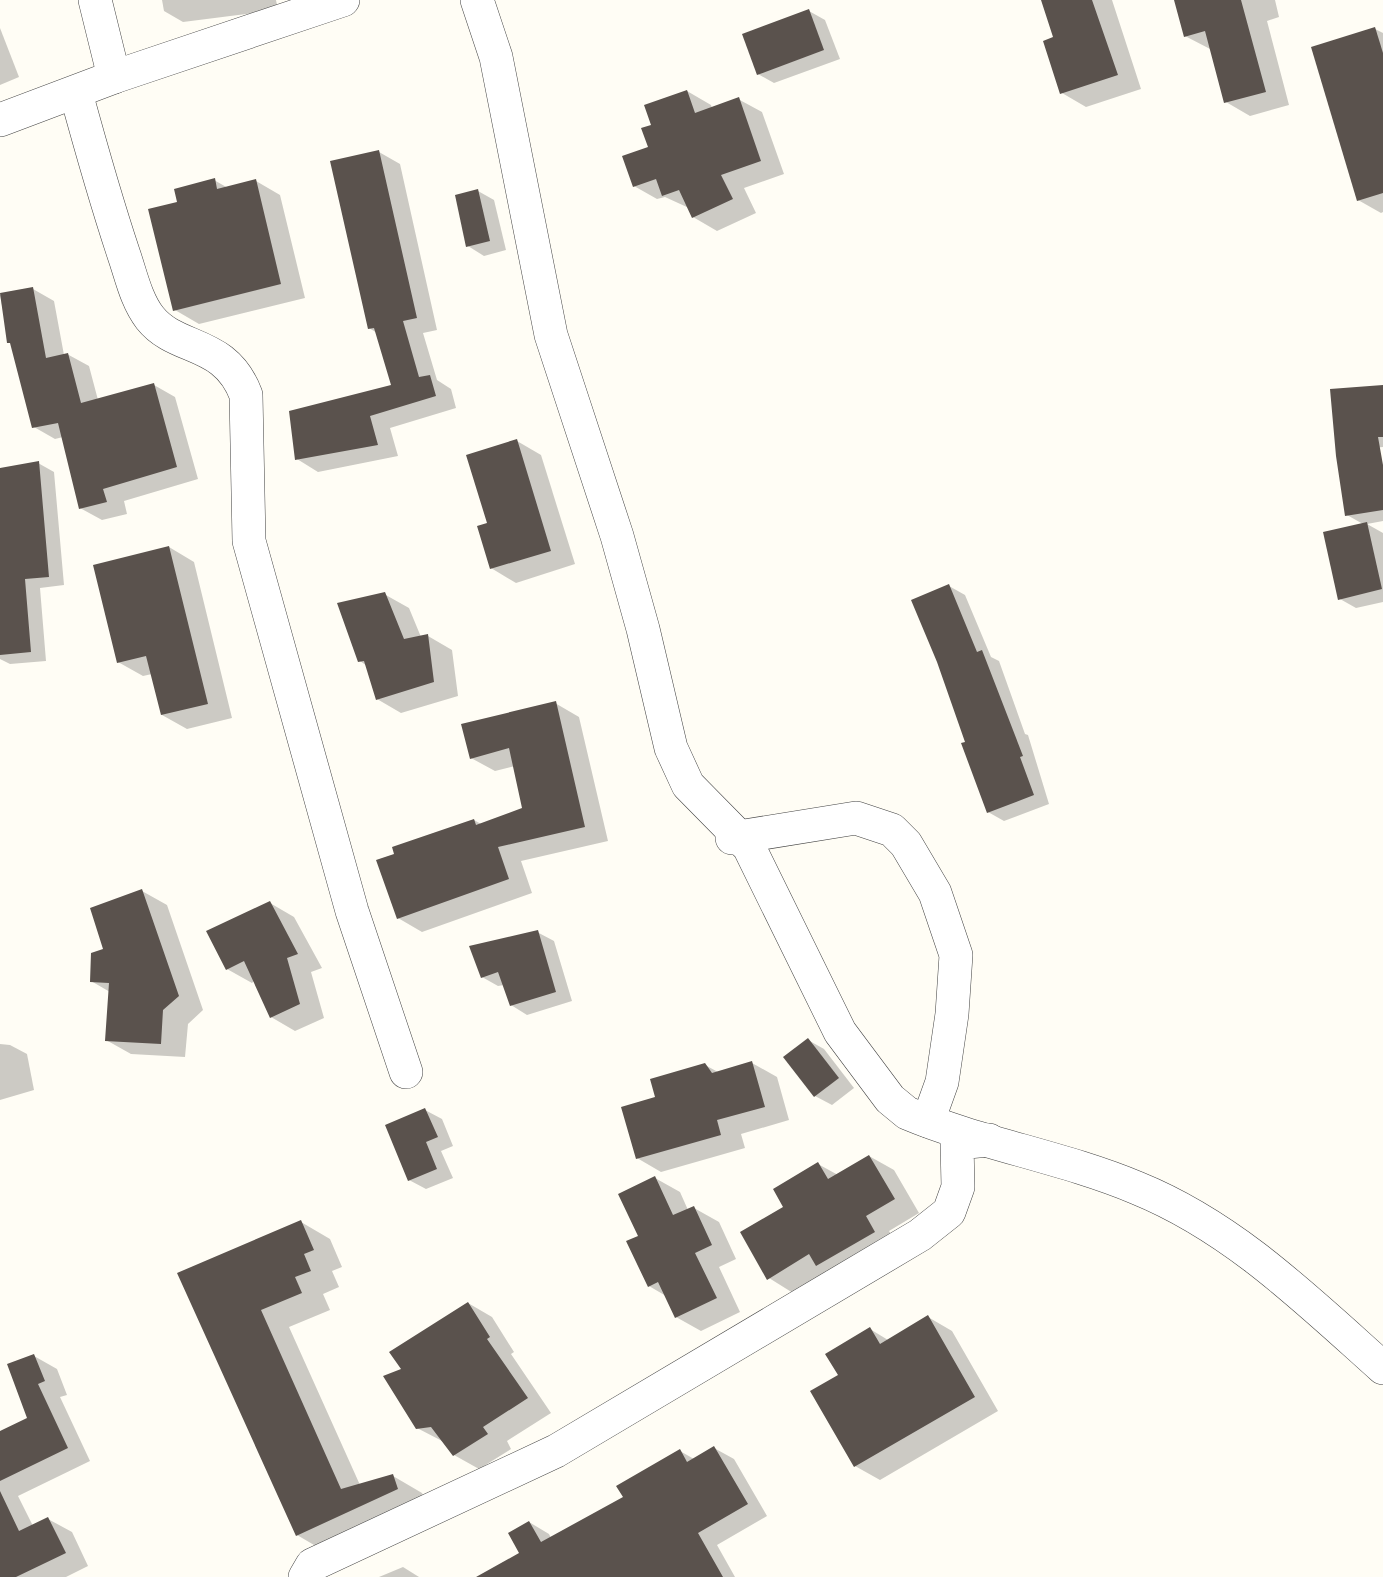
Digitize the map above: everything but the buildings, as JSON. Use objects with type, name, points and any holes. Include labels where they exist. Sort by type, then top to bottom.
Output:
[{"type":"street","points":[[94,0],[114,77]]},
{"type":"street","points":[[0,120],[114,77],[342,0]]},
{"type":"street","points":[[477,0],[496,57],[551,335],[617,536],[643,629],[671,748],[688,785],[737,837],[840,1032],[890,1099],[907,1113],[1137,1188],[1186,1212],[1282,1276],[1383,1368]]},
{"type":"street","points":[[76,93],[103,192],[139,299],[148,316],[160,329],[218,358],[241,382],[246,395],[249,541],[352,911],[406,1072]]},
{"type":"street","points":[[737,837],[856,818],[892,831],[906,844],[935,893],[956,956],[952,1014],[942,1082],[928,1121]]},
{"type":"street","points":[[305,1577],[312,1565],[556,1451],[920,1235],[949,1212],[958,1187],[957,1143],[989,1140]]}]
